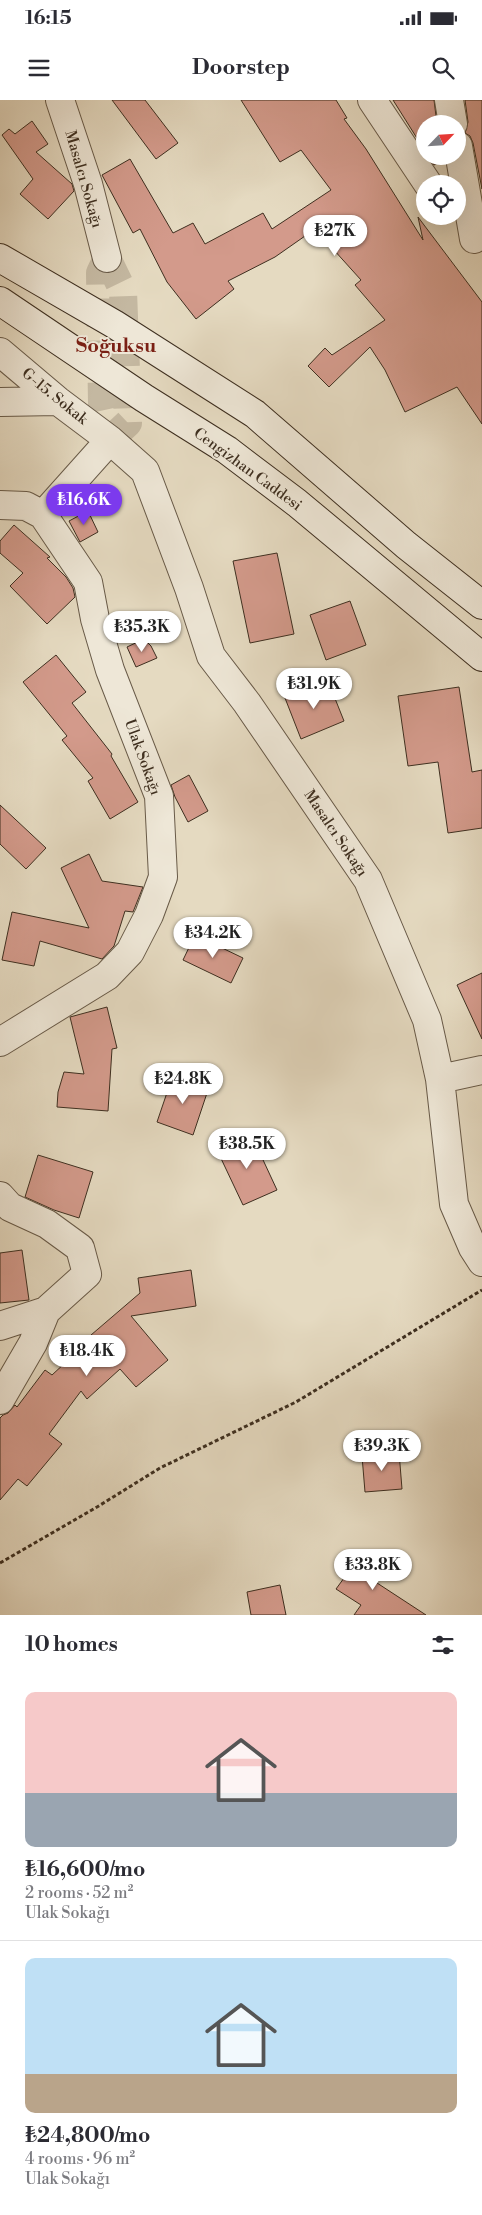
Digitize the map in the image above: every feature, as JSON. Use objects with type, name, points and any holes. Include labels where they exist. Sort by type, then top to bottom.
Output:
[{"type":"street","name":"Masalcı Sokağı","points":[[60,100],[88,184],[107,258]]},
{"type":"street","points":[[372,100],[422,175]]},
{"type":"street","points":[[449,100],[452,115]]},
{"type":"street","points":[[462,165],[478,244]]},
{"type":"street","points":[[462,225],[478,244]]},
{"type":"street","points":[[0,258],[114,324],[255,414],[406,545],[482,605]]},
{"type":"street","name":"Cengizhan Caddesi","points":[[0,302],[144,398],[227,450],[297,503],[482,657]]},
{"type":"street","name":"G-15. Sokak","points":[[0,352],[58,401],[110,440]]},
{"type":"street","points":[[0,402],[58,401]]},
{"type":"street","name":"Masalcı Sokağı","points":[[110,440],[145,471],[189,588],[211,656],[269,734],[368,880],[427,1020],[440,1079],[454,1204],[473,1248],[482,1262]]},
{"type":"street","points":[[0,505],[26,506],[43,515],[110,440]]},
{"type":"street","name":"Ulak Sokağı","points":[[0,1042],[107,976],[130,952],[148,915],[163,877],[159,796],[110,670],[95,619],[88,582],[43,515]]},
{"type":"street","points":[[440,1079],[482,1070]]},
{"type":"street","points":[[0,1196],[10,1206],[47,1224],[80,1248],[87,1274],[46,1311],[0,1326]]},
{"type":"street","points":[[0,1400],[33,1343],[46,1311]]},
{"type":"path","points":[[0,1563],[160,1468],[296,1402],[482,1290]]},
{"type":"building","points":[[112,100],[145,100],[178,143],[156,159]]},
{"type":"building","points":[[241,100],[336,100],[347,118],[344,119],[366,149],[423,240],[420,225],[424,225],[482,302],[482,424],[457,387],[405,412],[385,370],[370,347],[329,387],[308,366],[325,348],[332,355],[385,320],[355,285],[361,280],[315,229],[275,257],[228,281],[234,289],[196,319],[167,282],[140,229],[133,233],[102,175],[130,159],[173,233],[193,223],[205,244],[263,213],[272,229],[331,190],[301,150],[280,162]]},
{"type":"building","points":[[393,100],[434,100],[436,115],[416,115],[416,137]]},
{"type":"building","points":[[465,100],[482,100],[482,189],[473,143],[470,136],[466,134],[468,122]]},
{"type":"building","points":[[32,121],[48,144],[36,152],[72,184],[74,191],[48,219],[20,194],[33,179],[2,135],[9,129],[15,134]]},
{"type":"building","points":[[88,511],[98,532],[80,542],[69,521]]},
{"type":"building","points":[[14,525],[50,557],[47,558],[66,577],[73,588],[75,597],[47,624],[10,586],[23,573],[0,553],[0,541]]},
{"type":"building","points":[[277,553],[294,634],[250,643],[233,561]]},
{"type":"building","points":[[350,601],[366,645],[326,660],[310,615]]},
{"type":"building","points":[[144,639],[151,646],[157,658],[136,667],[127,647]]},
{"type":"building","points":[[56,655],[86,692],[72,703],[112,754],[111,756],[138,802],[110,819],[88,781],[93,778],[62,740],[67,736],[23,682]]},
{"type":"building","points":[[328,681],[344,721],[301,739],[285,698]]},
{"type":"building","points":[[459,687],[472,772],[482,770],[482,828],[448,833],[438,762],[408,766],[398,696]]},
{"type":"building","points":[[189,775],[208,811],[188,822],[171,785]]},
{"type":"building","points":[[0,805],[46,848],[26,869],[0,844]]},
{"type":"building","points":[[89,854],[102,881],[143,887],[133,912],[125,911],[114,946],[102,959],[40,941],[34,966],[2,960],[12,912],[89,928],[61,868]]},
{"type":"building","points":[[195,935],[243,958],[231,983],[183,960]]},
{"type":"building","points":[[482,973],[482,1039],[457,985]]},
{"type":"building","points":[[107,1007],[117,1048],[112,1049],[108,1111],[57,1107],[58,1092],[64,1072],[84,1074],[70,1017]]},
{"type":"building","points":[[173,1075],[209,1087],[193,1135],[157,1122]]},
{"type":"building","points":[[251,1134],[277,1190],[243,1205],[217,1150]]},
{"type":"building","points":[[38,1155],[93,1172],[79,1218],[54,1210],[25,1197]]},
{"type":"building","points":[[22,1250],[29,1300],[0,1303],[0,1253]]},
{"type":"building","points":[[191,1270],[196,1306],[131,1316],[168,1360],[136,1387],[120,1369],[87,1399],[81,1391],[49,1434],[62,1444],[27,1486],[18,1479],[0,1500],[0,1418],[15,1405],[17,1407],[45,1370],[52,1375],[93,1337],[91,1335],[140,1293],[138,1278]]},
{"type":"building","points":[[399,1452],[402,1489],[365,1492],[362,1456]]},
{"type":"building","points":[[363,1552],[384,1567],[374,1581],[426,1615],[354,1615],[361,1605],[336,1589]]},
{"type":"building","points":[[280,1585],[286,1615],[251,1615],[247,1592]]},
{"type":"tunnel","points":[[107,258],[123,291],[128,423],[110,440]]},
{"type":"tunnel","points":[[107,258],[100,273],[102,404],[110,440]]},
{"type":"district","name":"Soğuksu","points":[[116,345]]}]
